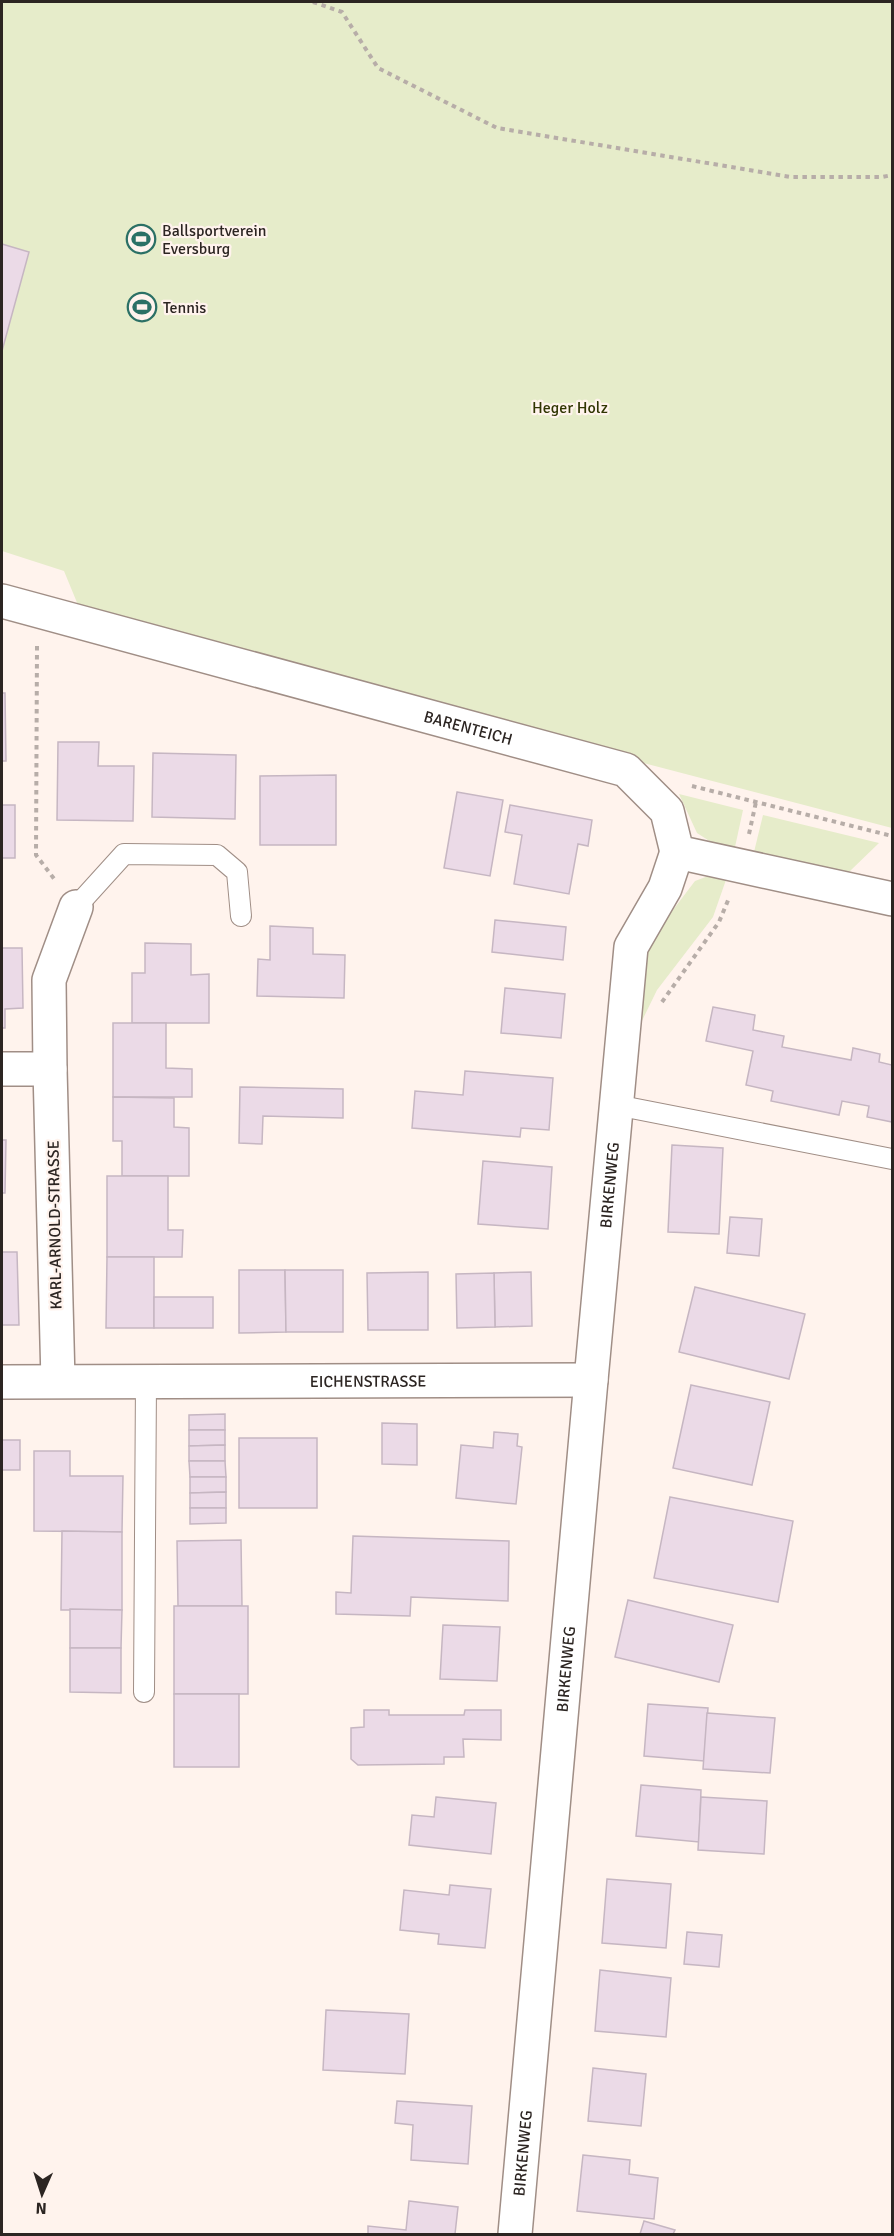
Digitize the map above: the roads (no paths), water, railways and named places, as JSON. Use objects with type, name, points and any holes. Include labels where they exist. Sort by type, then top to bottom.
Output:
[{"type":"street","name":"BARENTEICH","points":[[2,601],[624,769],[667,811],[677,852]]},
{"type":"street","points":[[677,852],[892,899]]},
{"type":"street","name":"BIRKENWEG","points":[[515,2235],[631,947],[665,888],[677,852]]},
{"type":"street","name":"KARL-ARNOLD-STRASSE","points":[[58,1382],[50,980],[76,907]]},
{"type":"street","points":[[2,1069],[50,1069]]},
{"type":"street","name":"EICHENSTRASSE","points":[[2,1382],[591,1380]]},
{"type":"lane","name":"KARL-ARNOLD-STRASSE","points":[[76,907],[124,854],[217,855],[237,872],[240,916]]},
{"type":"lane","points":[[616,1105],[892,1159]]},
{"type":"lane","points":[[144,1692],[146,1382]]},
{"type":"place","name":"Ballsportverein Eversburg","points":[[141,239]]},
{"type":"place","name":"Tennis","points":[[142,307]]},
{"type":"park label","name":"Heger Holz","points":[[570,407]]}]
